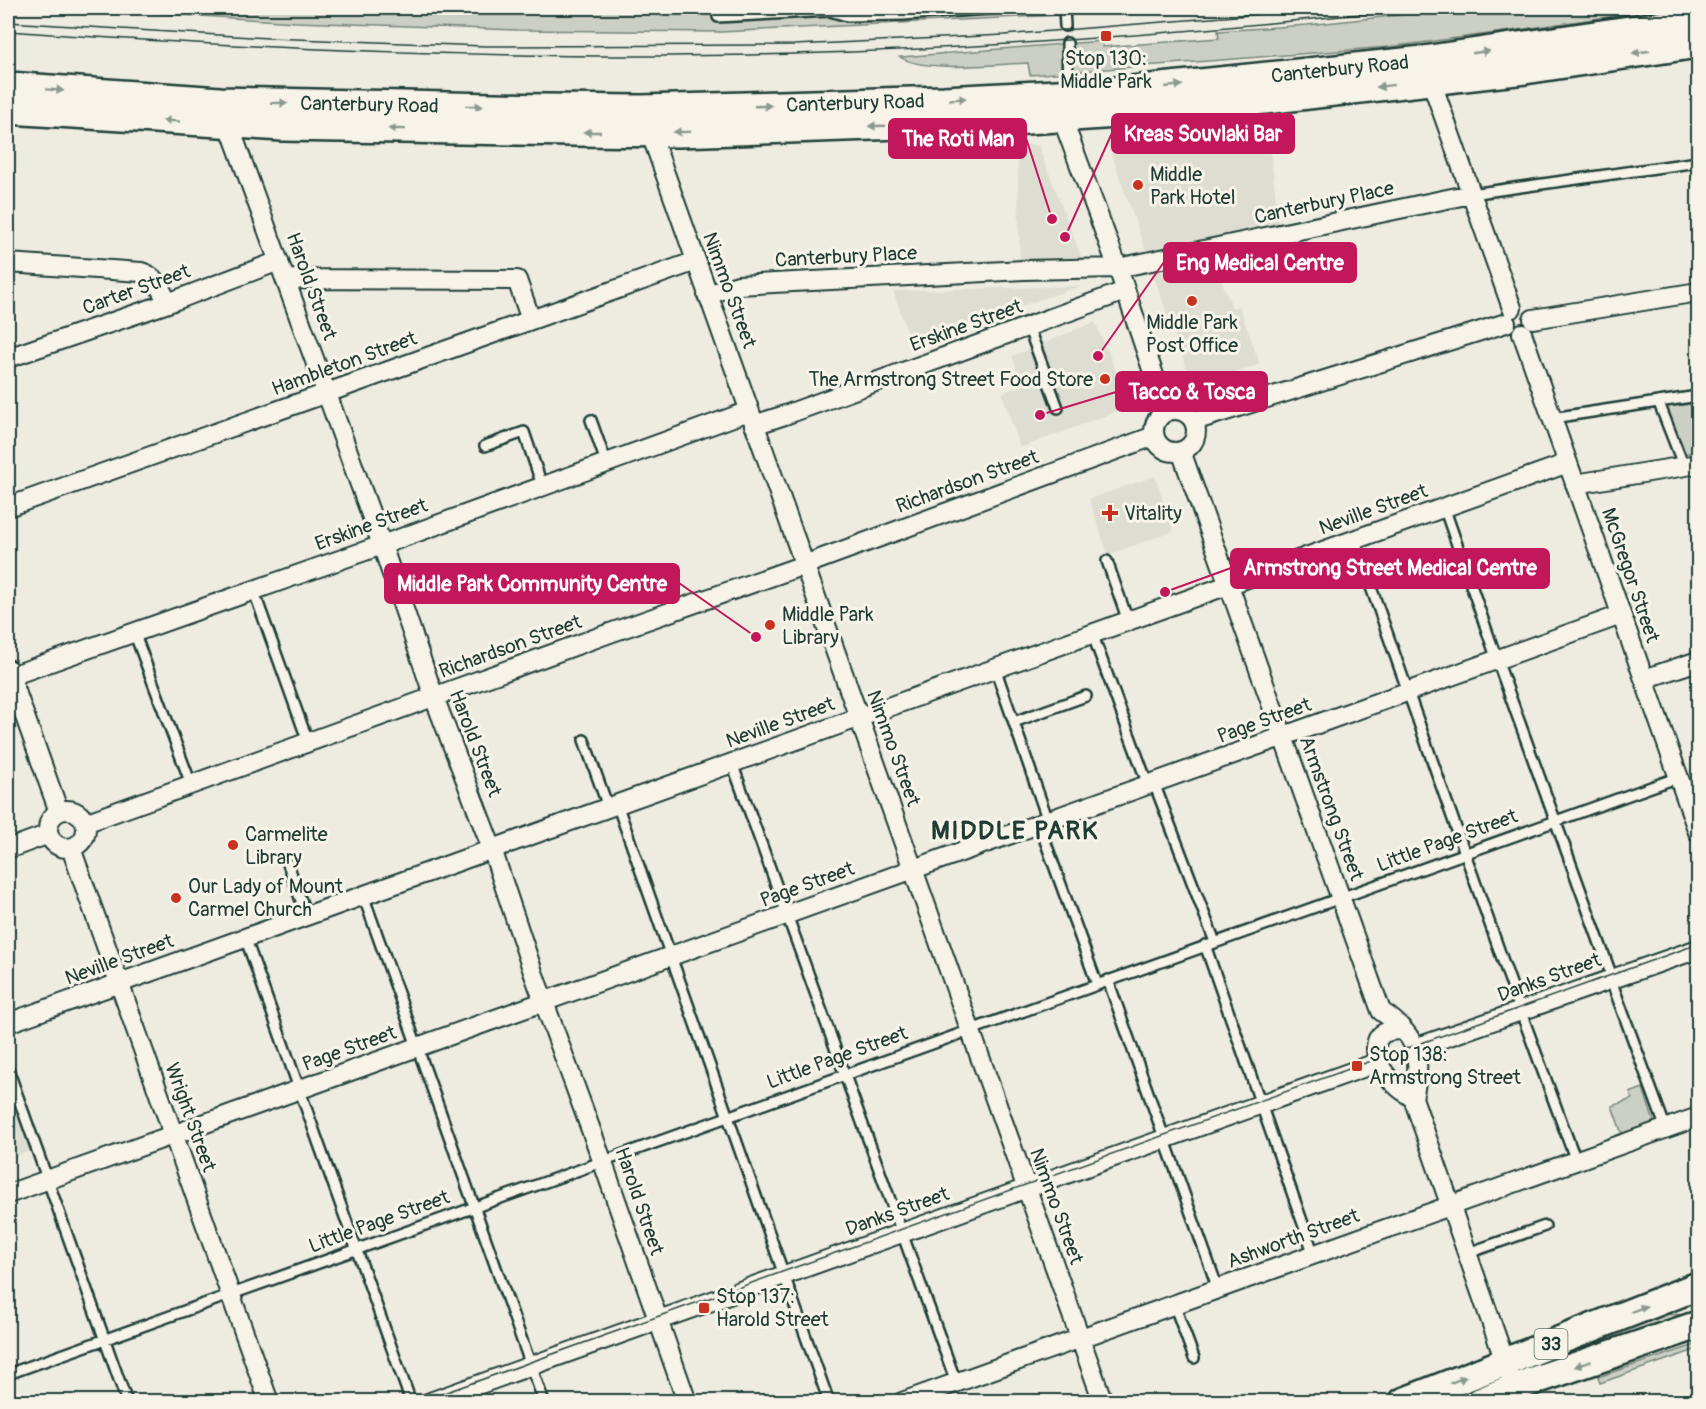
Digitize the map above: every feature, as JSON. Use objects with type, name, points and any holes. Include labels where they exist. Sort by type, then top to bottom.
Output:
[{"type":"main road","name":"Canterbury Road","points":[[8,110],[646,121],[1265,100],[1698,20]]},
{"type":"main road","name":"Canterbury Road","points":[[1427,70],[1698,44]]},
{"type":"main road","name":"Canterbury Road","points":[[8,86],[225,113]]},
{"type":"main road","name":"33","points":[[1403,1401],[1698,1286]]},
{"type":"main road","name":"33","points":[[1480,1401],[1698,1325]]},
{"type":"street","points":[[1427,70],[1471,194],[1509,315],[1511,331],[1698,292]]},
{"type":"street","points":[[1065,106],[1166,411]]},
{"type":"street","name":"Harold Street","points":[[225,113],[382,545],[434,697],[492,849],[544,1002],[687,1401]]},
{"type":"street","name":"Nimmo Street","points":[[646,121],[1103,1401]]},
{"type":"street","name":"Canterbury Place","points":[[707,295],[738,285],[1024,270],[1118,268],[1471,194]]},
{"type":"street","name":"Carter Street","points":[[8,358],[168,303],[279,261]]},
{"type":"street","name":"Hambleton Street","points":[[8,507],[696,261]]},
{"type":"street","points":[[8,263],[141,272],[156,282],[168,303]]},
{"type":"street","points":[[286,279],[517,280],[531,320]]},
{"type":"street","name":"Erskine Street","points":[[8,674],[382,545],[606,462],[752,418],[796,411],[1125,291]]},
{"type":"street","points":[[1194,421],[1509,315],[1516,306],[1525,307],[1531,312],[1527,326]]},
{"type":"street","name":"McGregor Street","points":[[1527,326],[1552,418],[1698,832]]},
{"type":"street","points":[[1172,409],[1185,412],[1194,421],[1196,436],[1193,442],[1181,451],[1168,451],[1161,448],[1154,436],[1154,424],[1166,411],[1172,409]]},
{"type":"street","name":"Richardson Street","points":[[85,823],[804,565],[1154,436]]},
{"type":"street","name":"Armstrong Street","points":[[1181,451],[1381,1011],[1403,1031]]},
{"type":"street","name":"Neville Street","points":[[8,1023],[1568,463]]},
{"type":"street","points":[[1575,484],[1691,466]]},
{"type":"street","name":"Page Street","points":[[8,1194],[1621,615]]},
{"type":"street","points":[[1644,679],[1698,661]]},
{"type":"street","points":[[8,674],[59,812]]},
{"type":"street","points":[[70,810],[75,812],[85,823],[84,837],[81,842],[71,848],[57,845],[49,834],[49,824],[59,812],[70,810]]},
{"type":"street","points":[[8,849],[49,834]]},
{"type":"street","name":"Wright Street","points":[[71,848],[269,1401]]},
{"type":"street","name":"Danks Street","points":[[1415,1048],[1698,949]]},
{"type":"street","name":"Armstrong Street","points":[[1378,1038],[1377,1021],[1381,1011]]},
{"type":"street","points":[[1413,1098],[1403,1092],[1385,1074],[1379,1062],[1376,1049],[1378,1038],[1394,1030],[1403,1031],[1411,1038],[1415,1048],[1419,1060],[1413,1098],[1514,1388]]},
{"type":"street","name":"Danks Street","points":[[430,1401],[1379,1062]]},
{"type":"street","points":[[1392,1079],[1408,1078],[1418,1069]]},
{"type":"street","name":"Ashworth Street","points":[[902,1401],[1698,1117]]},
{"type":"lane","points":[[718,16],[830,10],[847,16],[903,15],[1003,8]]},
{"type":"lane","points":[[1064,8],[1065,26]]},
{"type":"lane","points":[[1065,106],[1066,43]]},
{"type":"lane","name":"Canterbury Place","points":[[1471,194],[1698,162]]},
{"type":"lane","points":[[1028,326],[1058,408]]},
{"type":"lane","points":[[1552,418],[1698,396]]},
{"type":"lane","points":[[1659,403],[1691,466]]},
{"type":"lane","points":[[591,420],[606,462]]},
{"type":"lane","points":[[485,446],[524,432],[542,485]]},
{"type":"lane","points":[[1444,507],[1666,1129]]},
{"type":"lane","points":[[1354,539],[1576,1161]]},
{"type":"lane","points":[[1107,561],[1128,621]]},
{"type":"lane","points":[[254,589],[308,742]]},
{"type":"lane","points":[[134,632],[191,784]]},
{"type":"lane","points":[[1092,633],[1215,942]]},
{"type":"lane","points":[[994,669],[1014,722],[1043,823],[1097,984]]},
{"type":"lane","points":[[1014,722],[1086,696]]},
{"type":"lane","points":[[584,740],[670,957],[829,1401]]},
{"type":"lane","points":[[732,763],[956,1382]]},
{"type":"lane","name":"Little Page Street","points":[[8,1374],[727,1115],[1679,777]]},
{"type":"lane","points":[[288,864],[306,915]]},
{"type":"lane","points":[[363,895],[544,1401]]},
{"type":"lane","points":[[245,937],[411,1401]]},
{"type":"lane","points":[[1205,945],[1314,1255]]},
{"type":"lane","points":[[1108,980],[1218,1289]]},
{"type":"lane","points":[[8,1069],[127,1401]]},
{"type":"lane","points":[[1468,1253],[1545,1226]]},
{"type":"lane","points":[[1174,1304],[1194,1358]]},
{"type":"shaded area","points":[[74,8],[1100,8],[1101,13],[721,32],[517,30],[296,22]]},
{"type":"shaded area","points":[[1466,8],[1670,8],[1389,47],[1030,75],[1028,63],[943,66],[911,62],[900,57],[1102,41],[1103,47],[1219,38],[1218,31],[1307,25]]},
{"type":"shaded area","points":[[1268,126],[1279,228],[1148,257],[1108,145],[1110,142]]},
{"type":"shaded area","points":[[1017,145],[1038,145],[1083,261],[1020,262]]},
{"type":"shaded area","points":[[1213,257],[1232,308],[1239,306],[1260,364],[1194,389],[1153,274],[1156,268]]},
{"type":"shaded area","points":[[1081,286],[911,343],[893,291]]},
{"type":"shaded area","points":[[1095,322],[1131,406],[1020,448],[1002,393],[1023,385],[1012,356]]},
{"type":"shaded area","points":[[1691,404],[1698,451],[1683,454],[1664,407]]},
{"type":"shaded area","points":[[1155,476],[1173,531],[1108,555],[1089,499]]},
{"type":"shaded area","points":[[8,1081],[33,1150],[8,1158]]},
{"type":"shaded area","points":[[1643,1088],[1654,1122],[1622,1134],[1612,1106],[1632,1099],[1630,1093]]},
{"type":"shaded area","points":[[1665,1309],[1667,1314],[1688,1315],[1544,1363],[1542,1360]]},
{"type":"shaded area","points":[[1698,1344],[1698,1349],[1600,1383],[1598,1377]]},
{"type":"tram line","points":[[8,22],[268,38],[485,46],[794,45],[1004,35],[1334,8]]},
{"type":"tram line","points":[[8,31],[204,44],[401,52],[696,56],[950,48],[1028,43],[1184,31],[1416,8]]},
{"type":"tram line","points":[[419,1402],[1698,944]]},
{"type":"place","name":"Stop 130: Middle Park","points":[[1106,36]]},
{"type":"place","name":"Middle Park Hotel","points":[[1138,185]]},
{"type":"place","name":"The Roti Man","points":[[1052,219]]},
{"type":"place","name":"Kreas Souvlaki Bar","points":[[1065,237]]},
{"type":"place","name":"Middle Park Post Office","points":[[1192,301]]},
{"type":"place","name":"Eng Medical Centre","points":[[1098,356]]},
{"type":"place","name":"The Armstrong Street Food Store","points":[[1105,379]]},
{"type":"place","name":"Tacco & Tosca","points":[[1040,415]]},
{"type":"place","name":"Vitality","points":[[1110,513]]},
{"type":"place","name":"Armstrong Street Medical Centre","points":[[1165,592]]},
{"type":"place","name":"Middle Park Library","points":[[770,625]]},
{"type":"place","name":"Middle Park Community Centre","points":[[756,637]]},
{"type":"place","name":"Carmelite Library","points":[[233,845]]},
{"type":"place","name":"Our Lady of Mount Carmel Church","points":[[176,898]]},
{"type":"place","name":"Stop 138: Armstrong Street","points":[[1357,1066]]},
{"type":"place","name":"Stop 137: Harold Street","points":[[704,1308]]},
{"type":"district","name":"MIDDLE PARK","points":[[1015,830]]}]
